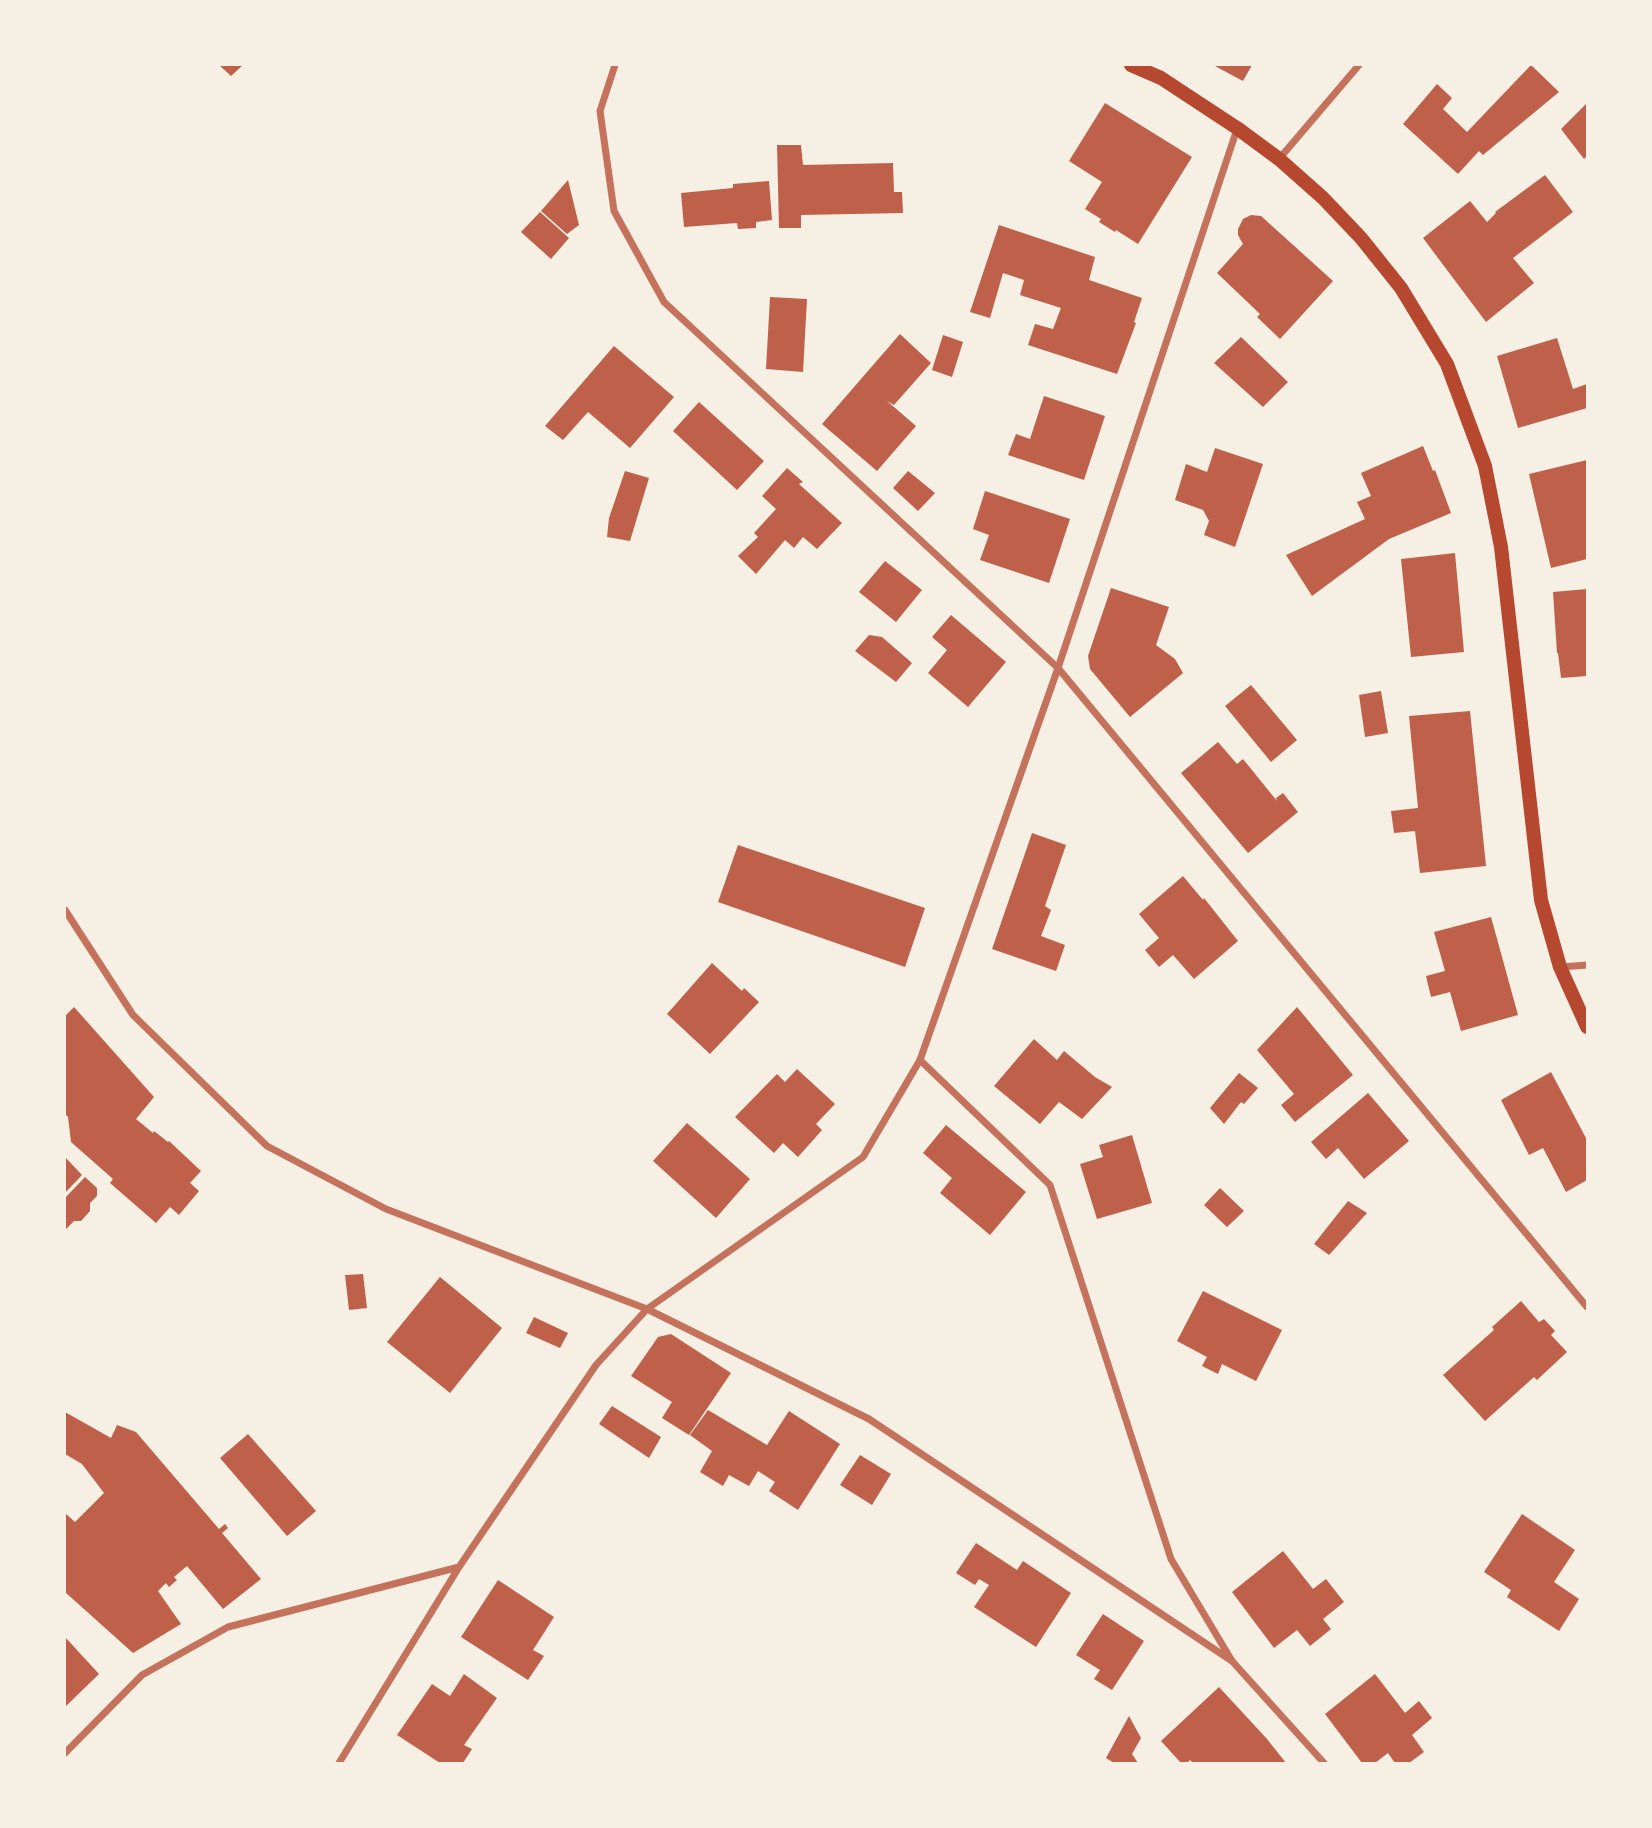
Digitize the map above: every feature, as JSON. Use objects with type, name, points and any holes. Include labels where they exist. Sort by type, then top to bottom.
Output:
[{"type":"main road","points":[[1131,65],[1161,78],[1237,128],[1279,159],[1323,198],[1352,228],[1401,288],[1447,364],[1485,466],[1502,547],[1541,900],[1560,967],[1587,1027]]},
{"type":"street","points":[[615,65],[600,111],[614,211],[664,302],[1058,668],[1587,1307]]},
{"type":"street","points":[[1279,159],[1359,65]]},
{"type":"street","points":[[339,1763],[459,1567],[596,1365],[646,1309],[863,1157],[920,1060],[1058,668],[1237,128]]},
{"type":"street","points":[[65,910],[133,1015],[267,1146],[386,1209],[646,1309],[869,1419],[1232,1661]]},
{"type":"street","points":[[1560,967],[1587,965]]},
{"type":"street","points":[[920,1060],[1050,1185],[1171,1559],[1232,1661],[1324,1763]]},
{"type":"street","points":[[65,1753],[142,1675],[228,1627],[459,1567]]},
{"type":"building","points":[[219,65],[243,65],[231,76]]},
{"type":"building","points":[[1213,65],[1252,65],[1243,81]]},
{"type":"building","points":[[1531,65],[1559,92],[1483,155],[1479,151],[1458,174],[1403,124],[1437,84],[1452,98],[1443,109],[1467,132]]},
{"type":"building","points":[[1105,103],[1192,157],[1138,244],[1099,222],[1101,219],[1085,209],[1102,182],[1069,161]]},
{"type":"building","points":[[1587,103],[1587,156],[1584,159],[1561,129]]},
{"type":"building","points":[[777,145],[801,145],[803,165],[893,163],[894,192],[902,192],[903,213],[801,215],[801,228],[779,228]]},
{"type":"building","points":[[1545,175],[1573,212],[1513,258],[1534,283],[1486,322],[1423,238],[1470,201],[1487,222],[1495,212]]},
{"type":"building","points":[[568,180],[579,225],[567,234],[541,211]]},
{"type":"building","points":[[769,181],[772,220],[756,222],[756,228],[738,229],[737,223],[684,227],[681,193]]},
{"type":"building","points":[[540,212],[569,238],[551,259],[521,232]]},
{"type":"building","points":[[1251,215],[1261,216],[1333,281],[1280,339],[1257,317],[1260,314],[1217,273],[1243,244],[1238,229],[1243,219]]},
{"type":"building","points":[[999,225],[1095,257],[1089,280],[1142,298],[1134,322],[1136,323],[1117,374],[1028,345],[1035,324],[1053,329],[1061,308],[1020,295],[1024,280],[1003,273],[990,318],[970,312]]},
{"type":"building","points":[[770,297],[807,299],[803,372],[766,369]]},
{"type":"building","points":[[900,334],[931,363],[894,405],[887,401],[916,426],[877,471],[822,424]]},
{"type":"building","points":[[943,335],[963,342],[952,377],[932,370]]},
{"type":"building","points":[[1241,337],[1288,382],[1263,407],[1214,363]]},
{"type":"building","points":[[1557,338],[1573,389],[1587,384],[1587,408],[1518,428],[1497,356]]},
{"type":"building","points":[[614,346],[674,397],[630,448],[588,412],[563,440],[545,426]]},
{"type":"building","points":[[1044,396],[1105,416],[1084,480],[1008,455],[1016,434],[1030,439]]},
{"type":"building","points":[[699,402],[764,461],[737,490],[673,431]]},
{"type":"building","points":[[1423,446],[1451,513],[1389,539],[1312,596],[1286,555],[1365,519],[1357,502],[1371,496],[1361,473]]},
{"type":"building","points":[[1215,448],[1263,464],[1235,547],[1204,535],[1209,521],[1203,510],[1175,500],[1186,464],[1207,472]]},
{"type":"building","points":[[1587,460],[1587,559],[1551,568],[1529,474]]},
{"type":"building","points":[[787,468],[803,482],[799,484],[842,523],[817,549],[803,537],[794,548],[785,540],[756,574],[738,556],[758,537],[754,533],[776,509],[762,496]]},
{"type":"building","points":[[625,471],[649,478],[630,541],[607,537],[609,518]]},
{"type":"building","points":[[908,471],[935,493],[918,511],[893,488]]},
{"type":"building","points":[[985,491],[1070,519],[1049,583],[980,560],[989,535],[973,529]]},
{"type":"building","points":[[1455,553],[1464,652],[1411,657],[1401,559]]},
{"type":"building","points":[[885,561],[922,590],[896,622],[859,592]]},
{"type":"building","points":[[1111,588],[1169,607],[1156,645],[1175,659],[1183,673],[1130,717],[1090,669],[1088,656]]},
{"type":"building","points":[[1587,589],[1587,676],[1561,678],[1553,592]]},
{"type":"building","points":[[951,615],[1006,662],[968,707],[928,673],[947,650],[932,637]]},
{"type":"building","points":[[869,635],[882,637],[912,663],[896,682],[855,651]]},
{"type":"building","points":[[1251,685],[1297,740],[1271,762],[1225,706]]},
{"type":"building","points":[[1381,691],[1388,733],[1365,737],[1359,695]]},
{"type":"building","points":[[1470,711],[1486,866],[1420,873],[1415,831],[1394,833],[1391,811],[1418,808],[1409,716]]},
{"type":"building","points":[[1218,742],[1237,764],[1243,759],[1277,801],[1276,798],[1283,793],[1298,812],[1248,853],[1181,773]]},
{"type":"building","points":[[1032,833],[1066,845],[1045,906],[1051,910],[1041,936],[1065,945],[1056,971],[992,949]]},
{"type":"building","points":[[738,845],[925,908],[905,967],[718,902]]},
{"type":"building","points":[[1183,876],[1238,941],[1194,979],[1173,955],[1159,967],[1145,950],[1159,938],[1139,914]]},
{"type":"building","points":[[1491,917],[1518,1015],[1461,1031],[1450,992],[1431,997],[1426,976],[1445,971],[1434,932]]},
{"type":"building","points":[[712,963],[742,991],[744,988],[759,1002],[710,1054],[667,1014]]},
{"type":"building","points":[[74,1007],[154,1097],[136,1119],[153,1133],[154,1131],[169,1141],[201,1171],[190,1183],[199,1191],[179,1215],[170,1207],[156,1223],[110,1183],[113,1179],[71,1142],[68,1117],[65,1114],[65,1016]]},
{"type":"building","points":[[1297,1007],[1353,1075],[1295,1122],[1281,1105],[1294,1094],[1257,1050]]},
{"type":"building","points":[[1034,1039],[1057,1060],[1064,1051],[1095,1077],[1112,1087],[1082,1119],[1059,1102],[1040,1124],[994,1086]]},
{"type":"building","points":[[797,1069],[835,1104],[816,1124],[822,1130],[798,1157],[783,1143],[774,1153],[735,1117],[777,1074],[785,1082]]},
{"type":"building","points":[[1551,1072],[1587,1140],[1587,1180],[1566,1192],[1543,1148],[1529,1155],[1501,1100]]},
{"type":"building","points":[[1239,1073],[1258,1088],[1244,1104],[1241,1102],[1224,1124],[1210,1108]]},
{"type":"building","points":[[1368,1093],[1409,1141],[1364,1179],[1338,1148],[1326,1159],[1311,1142]]},
{"type":"building","points":[[687,1123],[750,1179],[716,1218],[653,1161]]},
{"type":"building","points":[[946,1125],[1026,1192],[990,1235],[940,1193],[952,1178],[923,1153]]},
{"type":"building","points":[[1132,1135],[1152,1203],[1097,1219],[1080,1164],[1103,1157],[1099,1145]]},
{"type":"building","points":[[65,1157],[82,1175],[65,1193]]},
{"type":"building","points":[[85,1177],[97,1188],[97,1196],[90,1203],[90,1211],[81,1221],[74,1221],[65,1230],[65,1198]]},
{"type":"building","points":[[1220,1188],[1244,1211],[1227,1227],[1204,1205]]},
{"type":"building","points":[[1348,1201],[1367,1213],[1329,1255],[1314,1244]]},
{"type":"building","points":[[363,1274],[367,1308],[349,1310],[345,1275]]},
{"type":"building","points":[[440,1277],[502,1328],[450,1393],[387,1342]]},
{"type":"building","points":[[1203,1291],[1282,1330],[1256,1381],[1222,1364],[1218,1374],[1202,1366],[1207,1357],[1177,1341]]},
{"type":"building","points":[[1521,1301],[1539,1322],[1544,1319],[1555,1331],[1551,1335],[1567,1352],[1537,1380],[1534,1377],[1485,1421],[1443,1375],[1494,1330],[1492,1327]]},
{"type":"building","points":[[534,1317],[568,1333],[560,1348],[526,1333]]},
{"type":"building","points":[[671,1334],[731,1373],[689,1435],[662,1418],[672,1402],[631,1376],[658,1337]]},
{"type":"building","points":[[612,1406],[661,1437],[649,1458],[599,1424]]},
{"type":"building","points":[[708,1410],[767,1445],[789,1411],[840,1444],[798,1510],[769,1491],[775,1482],[758,1471],[749,1486],[729,1475],[723,1486],[700,1472],[712,1451],[690,1435]]},
{"type":"building","points":[[65,1412],[111,1438],[117,1425],[136,1432],[219,1529],[225,1524],[228,1528],[222,1533],[261,1579],[223,1609],[187,1566],[174,1577],[177,1580],[169,1587],[166,1583],[158,1591],[181,1624],[133,1653],[65,1592],[65,1513],[75,1522],[104,1493],[82,1464],[65,1454]]},
{"type":"building","points":[[248,1434],[316,1511],[287,1536],[220,1458]]},
{"type":"building","points":[[860,1455],[891,1474],[872,1505],[840,1485]]},
{"type":"building","points":[[1522,1514],[1575,1550],[1554,1582],[1579,1599],[1559,1631],[1507,1597],[1511,1590],[1484,1572]]},
{"type":"building","points":[[976,1543],[1017,1570],[1023,1561],[1071,1593],[1036,1647],[974,1607],[989,1585],[979,1579],[975,1585],[956,1573]]},
{"type":"building","points":[[1283,1551],[1313,1589],[1326,1579],[1344,1602],[1323,1619],[1331,1629],[1310,1646],[1297,1630],[1274,1648],[1232,1592]]},
{"type":"building","points":[[498,1580],[554,1617],[533,1650],[544,1656],[528,1680],[461,1637]]},
{"type":"building","points":[[1103,1614],[1144,1641],[1112,1690],[1094,1679],[1100,1670],[1076,1655]]},
{"type":"building","points":[[65,1637],[99,1674],[65,1707]]},
{"type":"building","points":[[464,1674],[497,1698],[464,1745],[472,1749],[463,1763],[440,1763],[397,1735],[432,1684],[450,1696]]},
{"type":"building","points":[[1375,1674],[1405,1713],[1419,1701],[1432,1718],[1412,1735],[1424,1752],[1409,1763],[1395,1763],[1388,1753],[1375,1763],[1362,1763],[1325,1714]]},
{"type":"building","points":[[1219,1687],[1286,1763],[1193,1763],[1190,1760],[1181,1763],[1161,1741]]},
{"type":"building","points":[[1129,1716],[1141,1738],[1132,1754],[1138,1763],[1114,1763],[1106,1758]]}]
